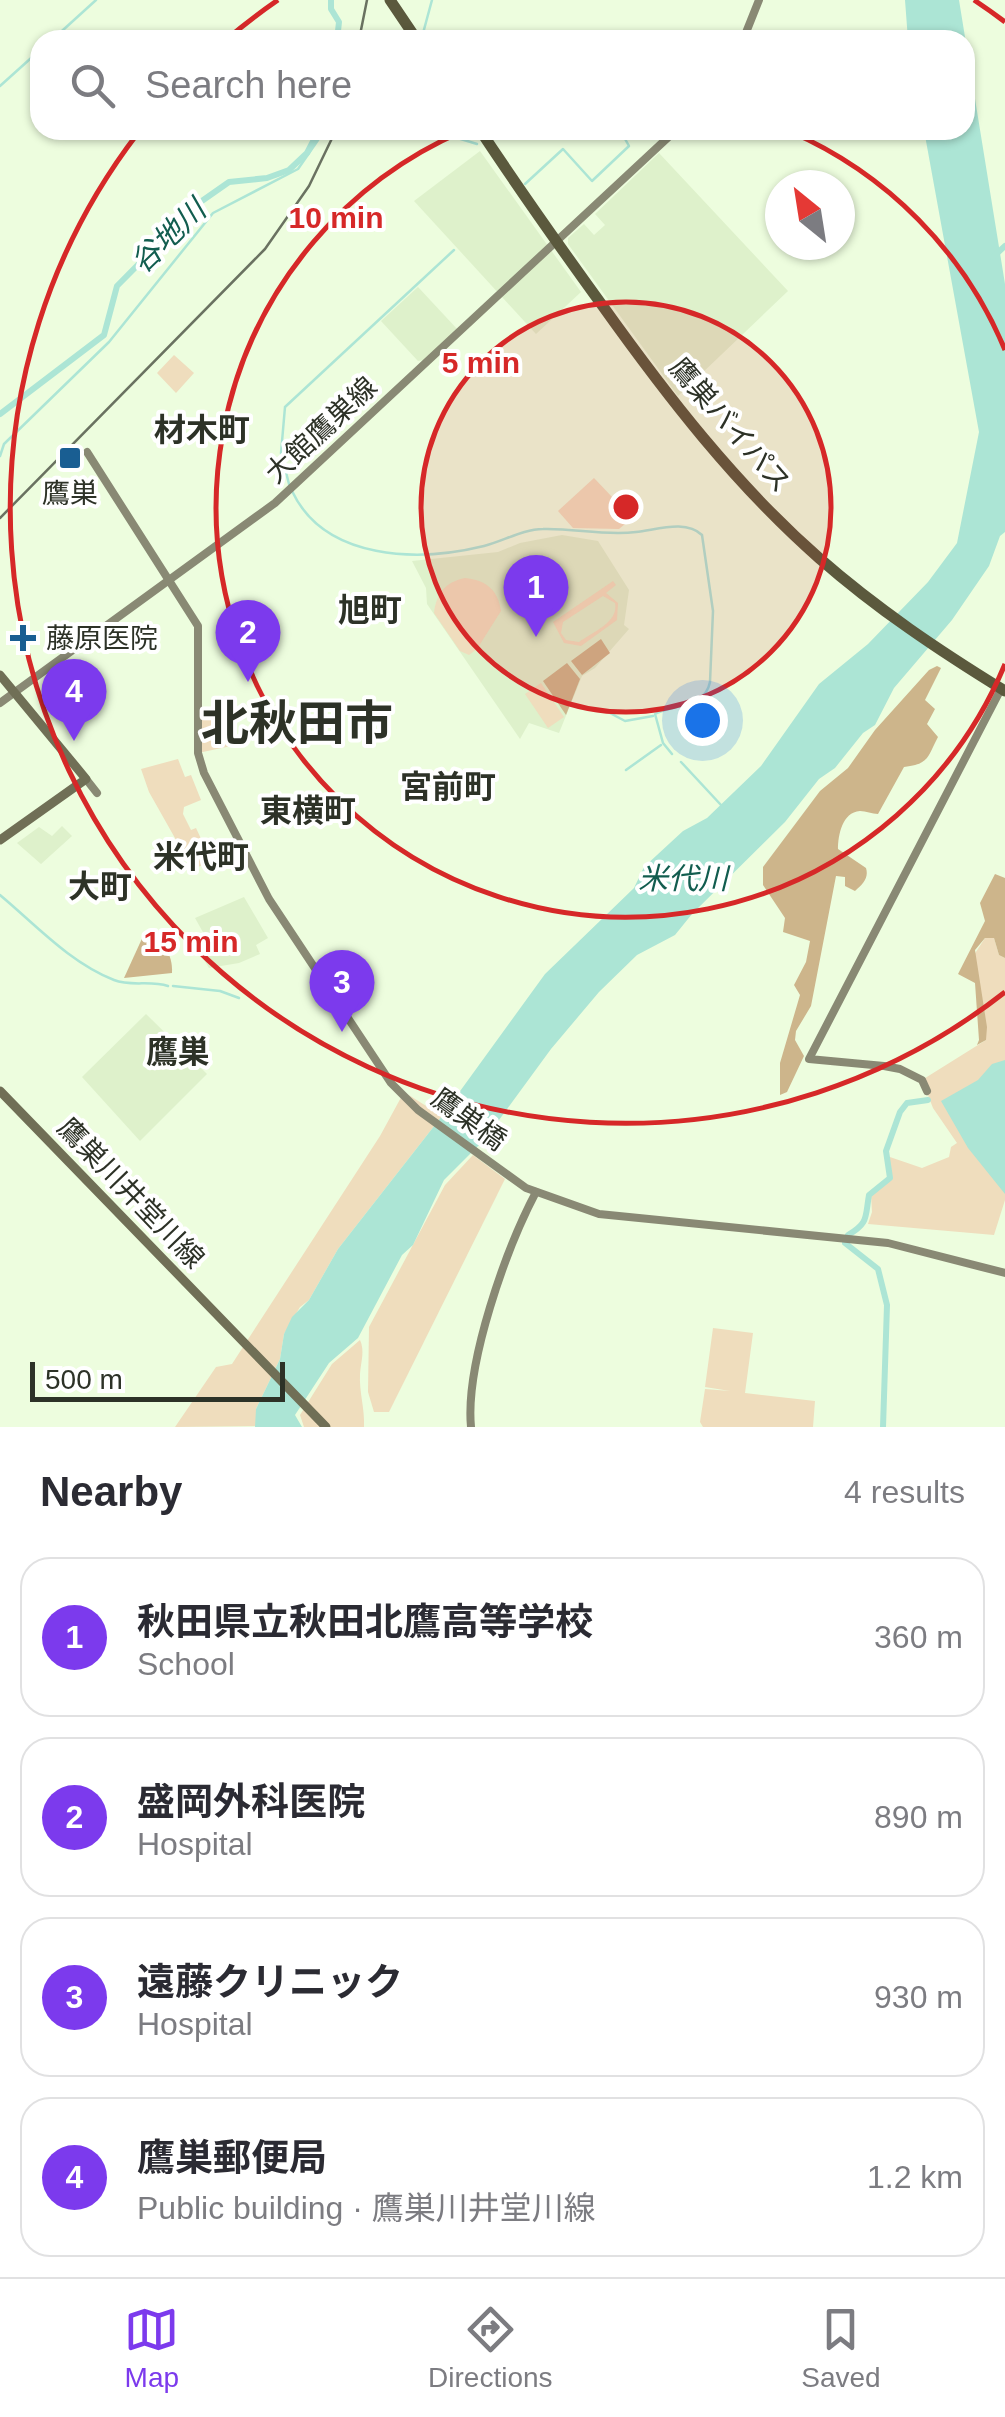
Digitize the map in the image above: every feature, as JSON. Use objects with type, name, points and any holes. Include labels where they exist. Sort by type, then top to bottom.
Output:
[{"type":"highway","points":[[390,0],[410,30]]},
{"type":"highway","name":"鷹巣バイパス","points":[[487,140],[697,433],[816,555],[889,616],[1003,690]]},
{"type":"main road","points":[[0,675],[86,779],[0,840]]},
{"type":"main road","name":"鷹巣川井堂川線","points":[[0,1091],[326,1427]]},
{"type":"street","points":[[747,30],[759,0]]},
{"type":"street","name":"大館鷹巣線","points":[[0,703],[291,488],[665,140]]},
{"type":"street","name":"鷹巣橋","points":[[88,452],[198,626],[198,753],[204,773],[268,899],[395,1087],[418,1110],[520,1184],[614,1217],[888,1243],[1005,1272]]},
{"type":"street","points":[[927,1092],[922,1080],[900,1069],[808,1059],[1003,690]]},
{"type":"street","points":[[86,779],[97,793]]},
{"type":"street","points":[[472,1427],[470,1398],[488,1324],[512,1242],[536,1192]]},
{"type":"shaded area","points":[[480,151],[581,292],[536,334],[414,201]]},
{"type":"shaded area","points":[[659,153],[788,291],[678,396],[568,244],[568,238],[584,224],[594,235],[605,225],[595,214]]},
{"type":"shaded area","points":[[418,287],[458,330],[425,360],[418,361],[381,321]]},
{"type":"shaded area","points":[[174,355],[194,373],[176,393],[157,373]]},
{"type":"shaded area","points":[[594,478],[632,518],[619,529],[573,528],[558,511]]},
{"type":"shaded area","points":[[562,535],[598,541],[629,590],[624,625],[629,629],[595,668],[582,676],[559,733],[529,723],[520,739],[427,604],[426,588],[412,561],[498,552],[520,543]]},
{"type":"shaded area","points":[[465,578],[490,587],[501,611],[469,655],[460,651],[434,613],[443,590]]},
{"type":"shaded area","points":[[613,581],[616,585],[606,593],[618,603],[617,620],[581,646],[564,643],[553,622]],"holes":[[[603,596],[615,603],[609,621],[579,642],[566,640],[561,633],[563,622]]]},
{"type":"shaded area","points":[[601,639],[610,653],[582,675],[571,661]]},
{"type":"shaded area","points":[[567,663],[580,679],[566,715],[543,681]]},
{"type":"shaded area","points":[[937,666],[941,668],[925,700],[935,709],[927,724],[938,737],[929,755],[923,762],[904,767],[878,814],[854,812],[842,826],[838,849],[866,868],[867,875],[855,891],[845,886],[845,877],[836,876],[811,1006],[796,1031],[795,1040],[804,1056],[787,1092],[780,1095],[780,1063],[800,995],[794,985],[806,962],[810,941],[783,932],[785,918],[763,885],[763,867],[820,791],[848,768],[875,730]]},
{"type":"shaded area","points":[[541,683],[564,717],[548,728],[525,694]]},
{"type":"shaded area","points":[[198,708],[234,708],[236,745],[198,753]]},
{"type":"shaded area","points":[[178,759],[185,777],[191,775],[201,800],[184,807],[183,814],[191,830],[196,828],[211,860],[193,870],[149,792],[141,769]]},
{"type":"shaded area","points":[[62,826],[72,836],[41,864],[17,843],[39,827],[52,836]]},
{"type":"shaded area","points":[[995,874],[1005,878],[1005,958],[999,955],[994,938],[985,938],[975,950],[987,1027],[986,1040],[977,1045],[975,983],[958,974],[985,921],[980,903]]},
{"type":"shaded area","points":[[244,897],[268,938],[256,945],[260,954],[239,963],[209,968],[198,950],[209,943],[195,918]]},
{"type":"shaded area","points":[[145,932],[165,948],[172,973],[124,978]]},
{"type":"shaded area","points":[[985,938],[994,938],[999,955],[1005,958],[1005,1200],[994,1235],[868,1224],[871,1195],[892,1178],[887,1156],[922,1168],[949,1157],[951,1147],[957,1143],[933,1108],[922,1080],[986,1040],[974,955]]},
{"type":"shaded area","points":[[146,1014],[207,1074],[140,1141],[82,1077]]},
{"type":"shaded area","points":[[404,1092],[442,1116],[338,1249],[309,1300],[300,1307],[284,1334],[280,1359],[256,1409],[256,1426],[175,1427],[216,1367],[232,1364],[380,1136]]},
{"type":"shaded area","points":[[473,1155],[505,1179],[389,1412],[374,1412],[368,1392],[369,1327],[445,1185]]},
{"type":"shaded area","points":[[713,1328],[753,1333],[745,1393],[815,1401],[813,1427],[703,1427],[700,1422],[705,1389],[730,1391],[705,1387]]},
{"type":"shaded area","points":[[360,1340],[364,1427],[304,1427],[300,1415],[332,1364]]},
{"type":"water","name":"米代川","points":[[905,0],[959,0],[964,30],[907,30]]},
{"type":"water","name":"米代川","points":[[975,99],[1005,284],[1005,532],[989,566],[952,620],[894,688],[875,725],[863,733],[835,768],[819,779],[785,822],[675,935],[637,955],[599,992],[485,1139],[444,1180],[413,1245],[402,1255],[358,1338],[329,1363],[295,1415],[302,1427],[255,1427],[256,1409],[280,1359],[284,1334],[292,1317],[309,1300],[338,1249],[442,1116],[545,974],[634,888],[644,867],[683,831],[707,818],[761,766],[819,684],[868,644],[928,582],[957,543],[979,432],[926,140],[975,140]]},
{"type":"water","points":[[1005,1060],[1005,1194],[968,1148],[941,1101],[978,1080],[992,1064]]},
{"type":"waterway","points":[[63,30],[96,0]]},
{"type":"waterway","name":"谷地川","points":[[331,0],[338,30]]},
{"type":"waterway","points":[[424,30],[432,0]]},
{"type":"waterway","points":[[0,86],[30,59]]},
{"type":"waterway","name":"谷地川","points":[[0,414],[104,335],[117,286],[199,203],[229,182],[267,178],[289,170],[307,153],[314,140]]},
{"type":"waterway","points":[[0,456],[4,444],[109,342],[213,213],[298,169],[318,140]]},
{"type":"waterway","points":[[464,140],[477,144]]},
{"type":"waterway","points":[[525,184],[563,149],[592,181],[629,146],[626,140]]},
{"type":"waterway","points":[[993,257],[1005,246]]},
{"type":"waterway","points":[[289,484],[281,453],[285,407],[454,250]]},
{"type":"waterway","points":[[292,491],[307,514],[327,531],[376,551],[403,554],[458,551],[536,530],[624,533],[679,526],[695,530],[702,535],[713,611],[710,682],[696,701],[655,714],[663,743],[672,754]]},
{"type":"waterway","points":[[608,712],[625,721],[653,716]]},
{"type":"waterway","points":[[626,770],[661,745]]},
{"type":"waterway","points":[[681,762],[721,805]]},
{"type":"waterway","points":[[0,895],[54,942],[98,972],[120,982],[168,986]]},
{"type":"waterway","points":[[173,986],[220,991],[239,998]]},
{"type":"waterway","points":[[883,1427],[887,1305],[878,1269],[845,1243],[848,1235],[863,1223],[869,1195],[890,1178],[886,1151],[900,1112],[907,1103],[928,1100]]},
{"type":"railway","points":[[361,30],[367,0]]},
{"type":"railway","points":[[0,518],[265,249],[309,186],[331,140]]},
{"type":"place","name":"鷹巣","points":[[70,458]]},
{"type":"place","name":"秋田県立秋田北鷹高等学校","points":[[536,637]]},
{"type":"place","name":"藤原医院","points":[[23,638]]},
{"type":"place","name":"盛岡外科医院","points":[[248,682]]},
{"type":"place","name":"鷹巣郵便局","points":[[74,741]]},
{"type":"place","name":"遠藤クリニック","points":[[342,1032]]},
{"type":"district","name":"材木町","points":[[202,430]]},
{"type":"district","name":"旭町","points":[[370,610]]},
{"type":"district","name":"北秋田市","points":[[297,723]]},
{"type":"district","name":"宮前町","points":[[448,787]]},
{"type":"district","name":"東横町","points":[[308,811]]},
{"type":"district","name":"米代町","points":[[201,857]]},
{"type":"district","name":"大町","points":[[100,887]]},
{"type":"district","name":"鷹巣","points":[[178,1052]]}]
